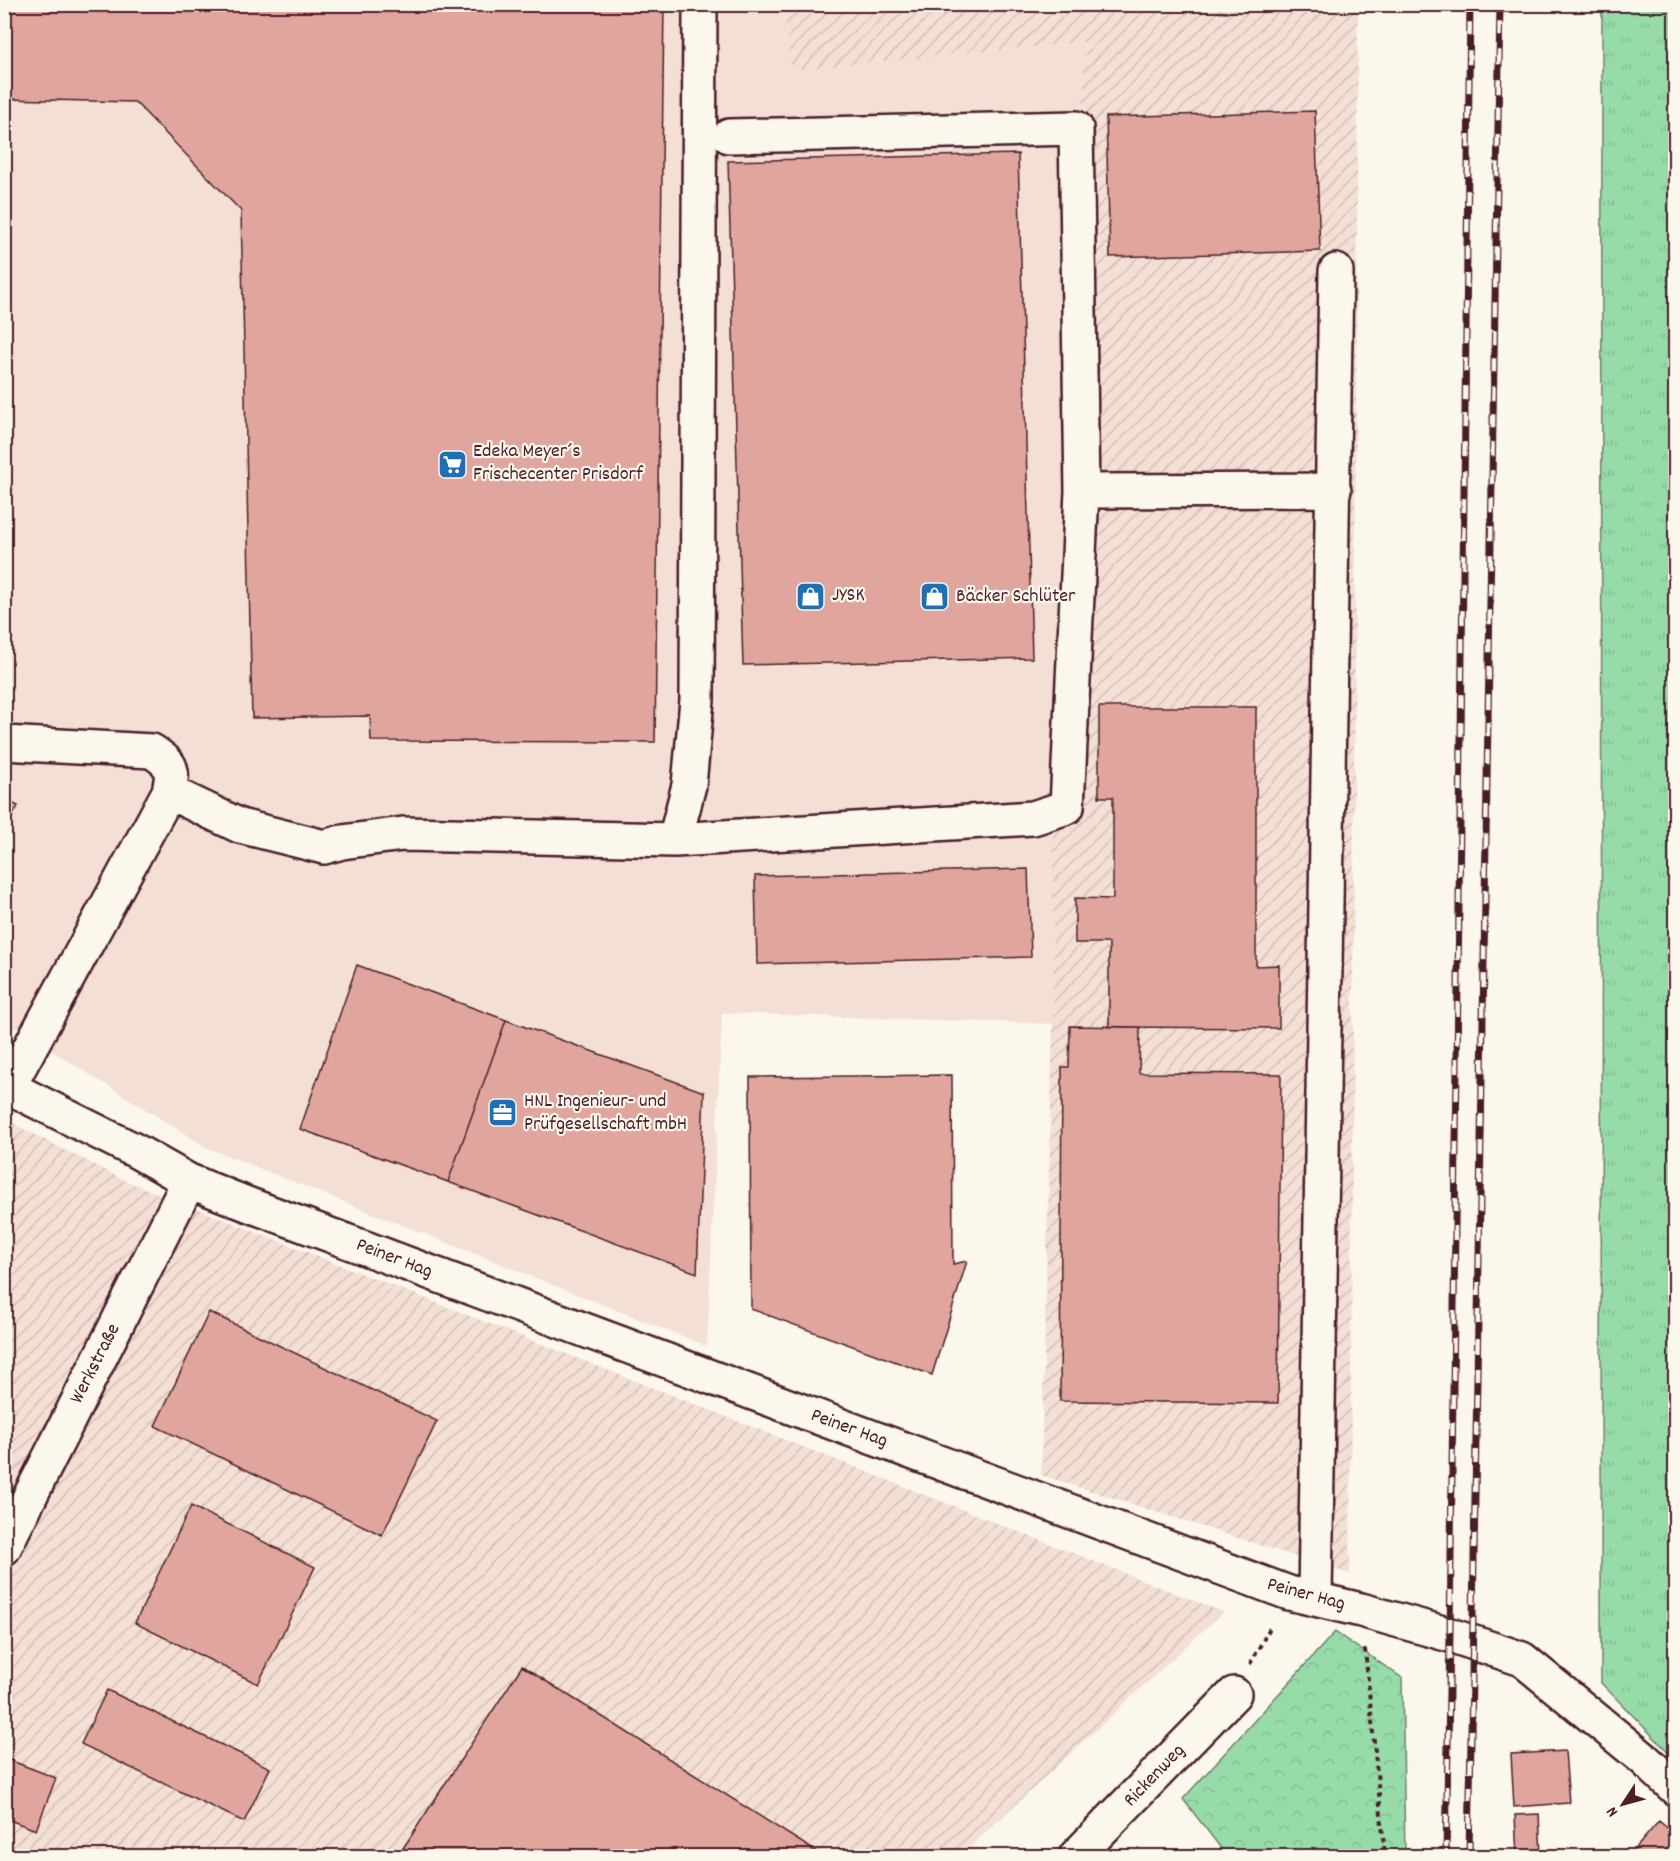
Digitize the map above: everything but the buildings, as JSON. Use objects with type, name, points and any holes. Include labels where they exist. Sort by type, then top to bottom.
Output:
[{"type":"street","points":[[675,840],[689,785],[697,700],[700,4]]},
{"type":"street","points":[[169,792],[240,826],[324,847],[342,842],[403,834],[675,840],[1033,818],[1067,807],[1082,491],[1076,128],[729,136]]},
{"type":"street","points":[[1302,1596],[1334,490],[1336,271]]},
{"type":"street","points":[[1082,491],[1334,490]]},
{"type":"street","points":[[4,742],[152,751],[168,762],[172,775],[169,792],[6,1086]]},
{"type":"street","name":"Peiner Hag","points":[[6,1086],[136,1151],[189,1181],[1302,1596],[1450,1635],[1522,1659],[1644,1759],[1676,1789]]},
{"type":"street","name":"Werkstraße","points":[[4,1548],[189,1181]]},
{"type":"street","name":"Rickenweg","points":[[1076,1857],[1234,1694]]},
{"type":"path","points":[[1234,1694],[1302,1596]]},
{"type":"path","points":[[1361,1610],[1386,1857]]},
{"type":"shaded area","points":[[4,5],[784,5],[791,70],[1085,42],[1053,837],[1053,1024],[722,1013],[707,1346],[208,1148],[5,1022]]},
{"type":"shaded area","points":[[784,5],[1358,5],[1350,1574],[1041,1475],[1053,1024],[1053,837],[1085,42],[791,70]]},
{"type":"shaded area","points":[[4,1119],[124,1180],[1223,1612],[960,1856],[5,1856]]},
{"type":"green space","points":[[1675,4],[1675,1759],[1601,1683],[1602,5]]},
{"type":"green space","points":[[1335,1632],[1402,1678],[1405,1856],[1227,1856],[1183,1799]]},
{"type":"railway","points":[[1446,1856],[1470,4]]},
{"type":"railway","points":[[1469,1856],[1500,4]]},
{"type":"place","name":"Edeka Meyer´s Frischecenter Prisdorf","points":[[452,464]]},
{"type":"place","name":"JYSK","points":[[811,596]]},
{"type":"place","name":"Bäcker Schlüter","points":[[935,597]]},
{"type":"place","name":"HNL Ingenieur- und Prüfgesellschaft mbH","points":[[503,1113]]}]
